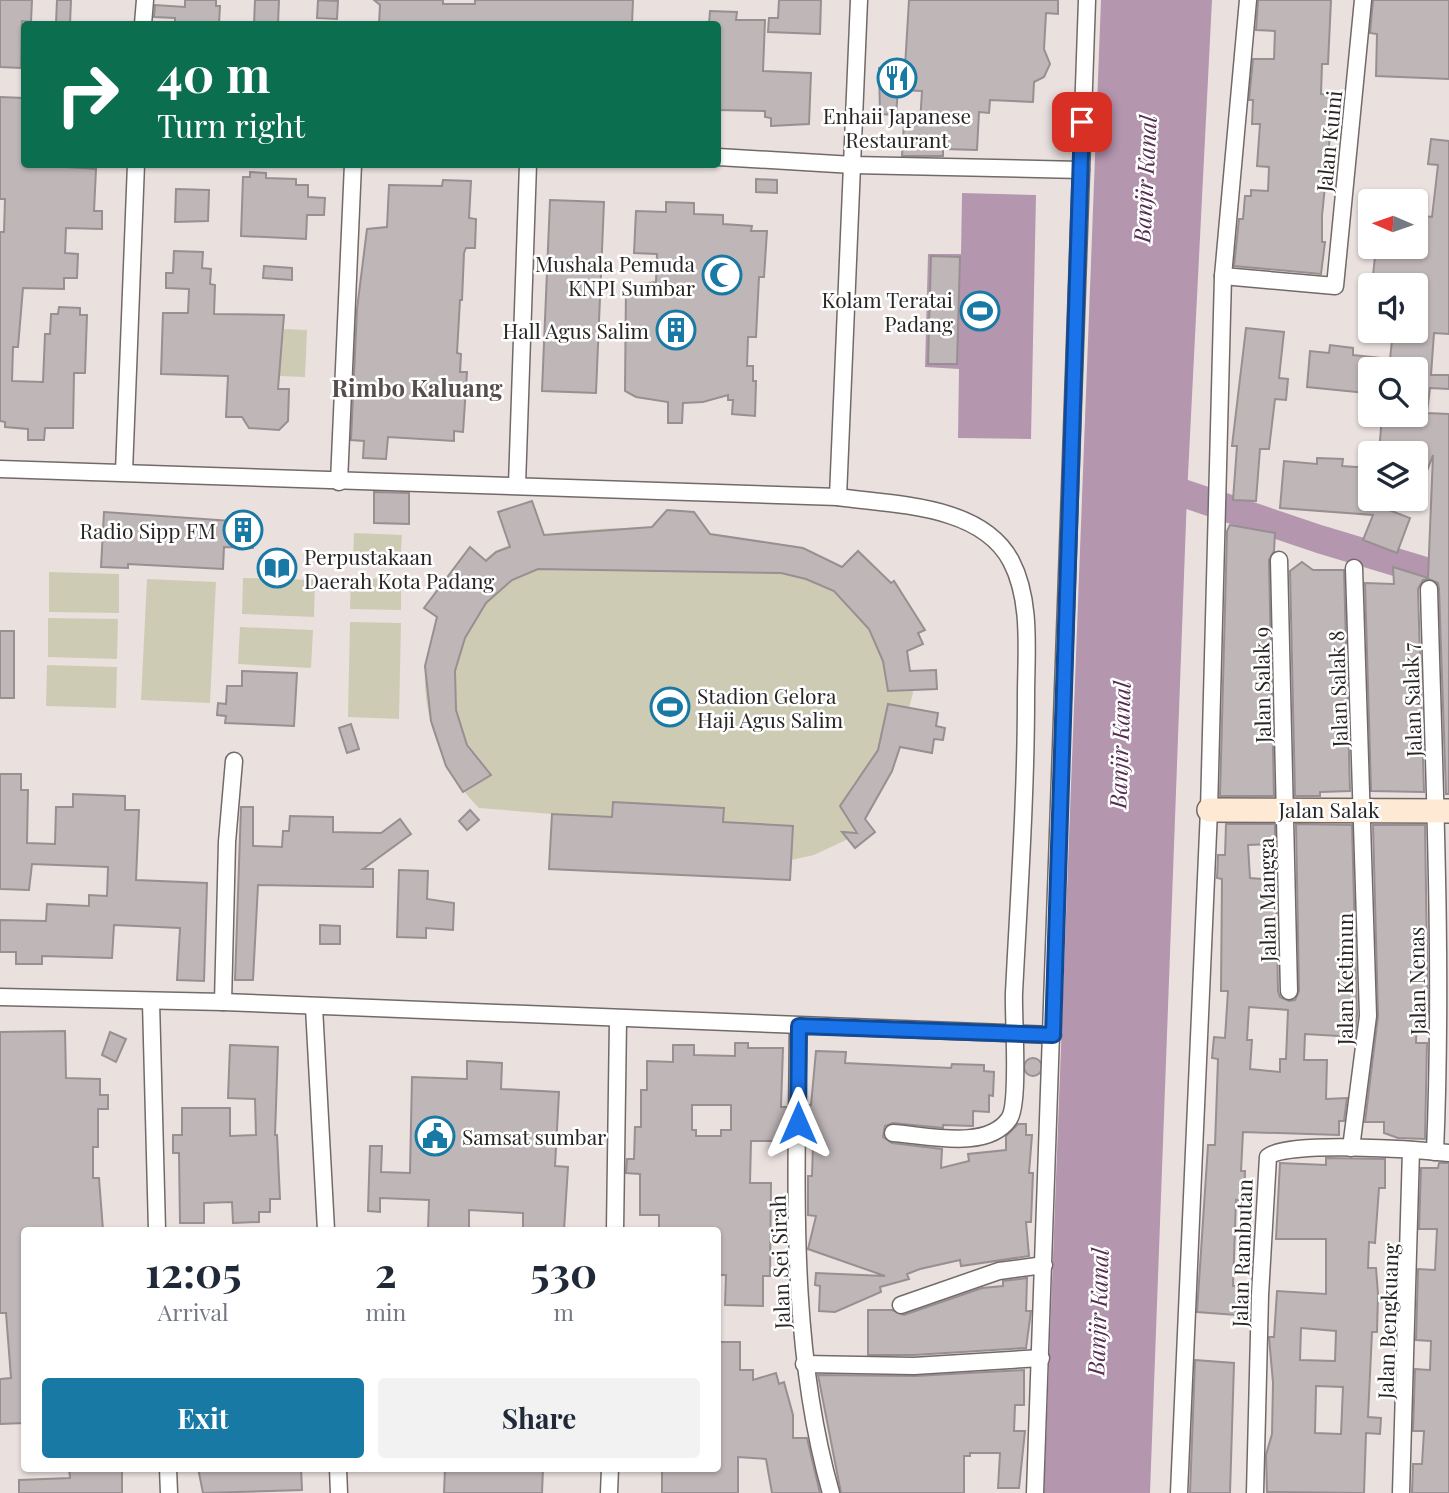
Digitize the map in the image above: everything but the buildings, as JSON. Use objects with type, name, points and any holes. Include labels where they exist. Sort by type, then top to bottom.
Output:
[{"type":"street","points":[[143,21],[145,0]]},
{"type":"street","points":[[838,497],[859,0]]},
{"type":"street","points":[[1035,1493],[1087,0]]},
{"type":"street","points":[[1179,1493],[1209,810],[1223,276],[1248,0]]},
{"type":"street","name":"Jalan Kuini","points":[[1223,276],[1335,286],[1363,0]]},
{"type":"street","points":[[721,157],[853,165],[1081,170]]},
{"type":"street","points":[[124,472],[136,168]]},
{"type":"street","points":[[339,482],[353,168]]},
{"type":"street","points":[[517,485],[528,168]]},
{"type":"street","points":[[0,469],[838,497],[923,509],[962,520],[995,540],[1011,560],[1020,584],[1026,613],[1026,742],[1013,1032],[1014,1107],[1006,1124],[972,1138],[893,1133]]},
{"type":"street","name":"Jalan Salak 9","points":[[1279,560],[1285,808]]},
{"type":"street","name":"Jalan Salak 8","points":[[1354,568],[1362,808]]},
{"type":"street","name":"Jalan Salak 7","points":[[1429,589],[1442,810]]},
{"type":"street","points":[[223,1002],[227,842],[234,761]]},
{"type":"street","name":"Jalan Mangga","points":[[1285,808],[1289,991]]},
{"type":"street","name":"Jalan Ketimun","points":[[1351,1147],[1368,1027],[1362,808]]},
{"type":"street","name":"Jalan Salak","points":[[1209,810],[1442,810]]},
{"type":"street","name":"Jalan Nenas","points":[[1442,810],[1438,1083],[1442,1152]]},
{"type":"street","points":[[0,997],[223,1002],[1053,1035]]},
{"type":"street","points":[[151,1002],[157,1227]]},
{"type":"street","points":[[314,1007],[326,1227]]},
{"type":"street","points":[[615,1227],[618,1019]]},
{"type":"street","name":"Jalan Sei Sirah","points":[[799,1026],[797,1171],[804,1364],[831,1493]]},
{"type":"street","name":"Jalan Rambutan","points":[[1255,1493],[1266,1161],[1271,1154],[1282,1150],[1351,1147],[1442,1152]]},
{"type":"street","name":"Jalan Bengkuang","points":[[1401,1493],[1409,1319],[1411,1150]]},
{"type":"street","points":[[901,1305],[999,1271],[1044,1265]]},
{"type":"street","points":[[804,1364],[914,1366],[1041,1358]]},
{"type":"street","points":[[168,1472],[169,1493]]},
{"type":"street","points":[[338,1472],[340,1493]]},
{"type":"street","points":[[609,1493],[610,1472]]},
{"type":"shaded area","points":[[284,329],[307,330],[305,377],[279,376]]},
{"type":"shaded area","name":"Stadion Gelora Haji Agus Salim","points":[[667,510],[694,512],[710,534],[803,548],[906,649],[913,693],[892,771],[869,813],[848,839],[814,855],[791,860],[790,880],[549,869],[552,814],[479,808],[455,779],[438,744],[427,706],[425,668],[427,657],[447,612],[468,574],[495,552],[511,544],[571,531],[652,527]]},
{"type":"shaded area","points":[[354,533],[402,535],[400,565],[353,563]]},
{"type":"shaded area","points":[[49,572],[119,574],[119,613],[49,612]]},
{"type":"shaded area","points":[[243,578],[315,580],[314,617],[242,614]]},
{"type":"shaded area","points":[[351,578],[401,579],[401,610],[350,609]]},
{"type":"shaded area","points":[[147,579],[216,582],[210,703],[141,700]]},
{"type":"shaded area","points":[[48,618],[118,619],[117,659],[48,657]]},
{"type":"shaded area","points":[[350,622],[401,623],[399,719],[348,717]]},
{"type":"shaded area","points":[[240,627],[313,630],[311,668],[238,664]]},
{"type":"shaded area","points":[[47,665],[117,667],[116,708],[46,706]]},
{"type":"water","name":"Banjir Kanal","points":[[1101,0],[1212,0],[1187,495],[1150,1493],[1044,1493]]},
{"type":"water","name":"Kolam Teratai Padang","points":[[962,193],[1036,195],[1031,439],[958,438],[959,369],[925,367],[928,254],[961,254]]},
{"type":"waterway","points":[[1153,483],[1319,539],[1449,578]]},
{"type":"place","name":"Enhaii Japanese Restaurant","points":[[897,78]]},
{"type":"place","name":"Mushala Pemuda KNPI Sumbar","points":[[722,275]]},
{"type":"place","name":"Kolam Teratai Padang","points":[[980,311]]},
{"type":"place","name":"Hall Agus Salim","points":[[676,330]]},
{"type":"place","name":"Radio Sipp FM","points":[[243,530]]},
{"type":"place","name":"Perpustakaan Daerah Kota Padang","points":[[277,568]]},
{"type":"place","name":"Stadion Gelora Haji Agus Salim","points":[[670,707]]},
{"type":"place","name":"Samsat sumbar","points":[[435,1136]]},
{"type":"district","name":"Rimbo Kaluang","points":[[417,387]]},
{"type":"route","points":[[798,1123],[799,1026],[1053,1035],[1082,122]]}]
